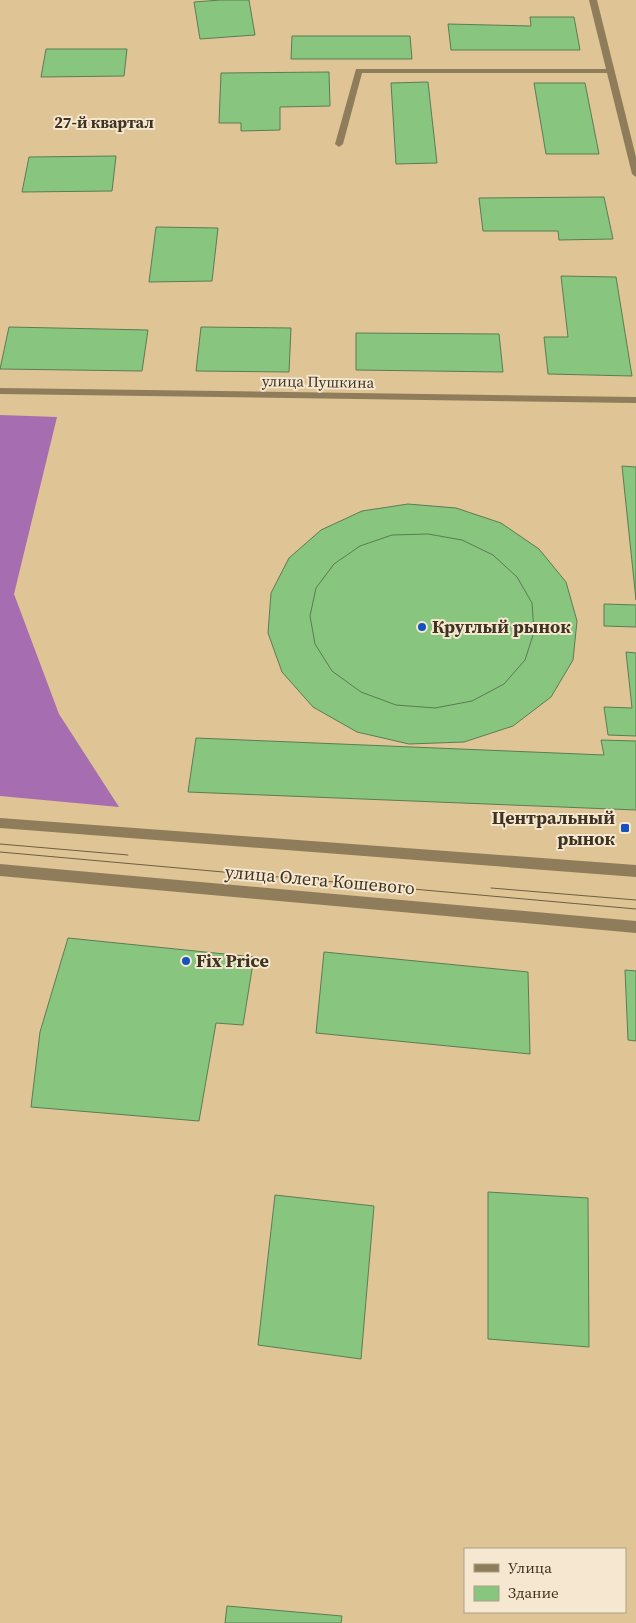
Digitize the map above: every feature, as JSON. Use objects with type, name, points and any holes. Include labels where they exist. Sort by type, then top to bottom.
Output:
[{"type":"street","points":[[593,0],[636,174]]},
{"type":"street","points":[[339,144],[359,70],[611,71]]},
{"type":"street","name":"улица Пушкина","points":[[0,391],[636,400]]},
{"type":"street","name":"улица Олега Кошевого","points":[[0,822],[636,871]]},
{"type":"street","name":"улица Олега Кошевого","points":[[0,870],[636,927]]},
{"type":"shaded area","points":[[0,415],[57,417],[14,594],[59,714],[119,807],[0,796]]},
{"type":"building","points":[[249,0],[255,35],[200,39],[194,2]]},
{"type":"building","points":[[530,17],[574,17],[580,50],[451,50],[448,24],[531,26]]},
{"type":"building","points":[[292,36],[410,36],[412,59],[291,59]]},
{"type":"building","points":[[46,49],[127,49],[124,76],[41,77]]},
{"type":"building","points":[[329,72],[330,106],[280,107],[280,130],[241,131],[241,123],[219,123],[221,73]]},
{"type":"building","points":[[428,82],[437,163],[396,164],[391,83]]},
{"type":"building","points":[[534,83],[585,83],[599,154],[546,154]]},
{"type":"building","points":[[116,156],[112,191],[22,192],[29,157]]},
{"type":"building","points":[[604,197],[613,239],[559,240],[558,231],[483,231],[479,198]]},
{"type":"building","points":[[156,227],[218,228],[212,281],[149,282]]},
{"type":"building","points":[[561,276],[616,277],[632,376],[548,374],[544,337],[568,337]]},
{"type":"building","points":[[9,327],[148,330],[142,371],[0,369]]},
{"type":"building","points":[[201,327],[291,328],[289,372],[196,371]]},
{"type":"building","points":[[356,333],[499,334],[503,372],[356,370]]},
{"type":"building","points":[[622,466],[636,467],[636,600]]},
{"type":"building","name":"Круглый рынок","points":[[408,504],[456,508],[501,523],[539,549],[566,582],[577,621],[573,660],[551,697],[513,726],[464,742],[409,744],[357,732],[313,707],[282,672],[268,633],[271,593],[289,558],[321,530],[362,511]]},
{"type":"building","name":"Круглый рынок","points":[[428,534],[462,540],[493,555],[517,577],[532,603],[534,632],[525,660],[504,684],[472,701],[435,708],[396,705],[361,692],[332,671],[315,644],[310,616],[316,588],[334,564],[360,546],[392,535]]},
{"type":"building","points":[[604,604],[636,605],[636,627],[604,626]]},
{"type":"building","points":[[626,652],[636,653],[636,736],[608,735],[604,707],[632,708]]},
{"type":"building","points":[[196,738],[604,755],[601,740],[636,741],[636,810],[188,792]]},
{"type":"building","points":[[68,938],[254,957],[243,1025],[216,1023],[199,1121],[31,1107],[40,1032]]},
{"type":"building","points":[[324,952],[528,972],[530,1054],[316,1033]]},
{"type":"building","points":[[625,970],[636,971],[636,1041],[628,1040]]},
{"type":"building","points":[[488,1192],[588,1198],[589,1347],[488,1339]]},
{"type":"building","points":[[275,1195],[374,1206],[361,1359],[258,1345]]},
{"type":"building","points":[[227,1606],[342,1616],[341,1623],[225,1623]]},
{"type":"tram line","points":[[0,844],[128,855]]},
{"type":"tram line","points":[[0,852],[636,909]]},
{"type":"tram line","points":[[491,888],[636,900]]},
{"type":"place","name":"Круглый рынок","points":[[422,627]]},
{"type":"place","name":"Центральный рынок","points":[[625,828]]},
{"type":"place","name":"Fix Price","points":[[186,961]]},
{"type":"district","name":"27-й квартал","points":[[104,122]]}]
